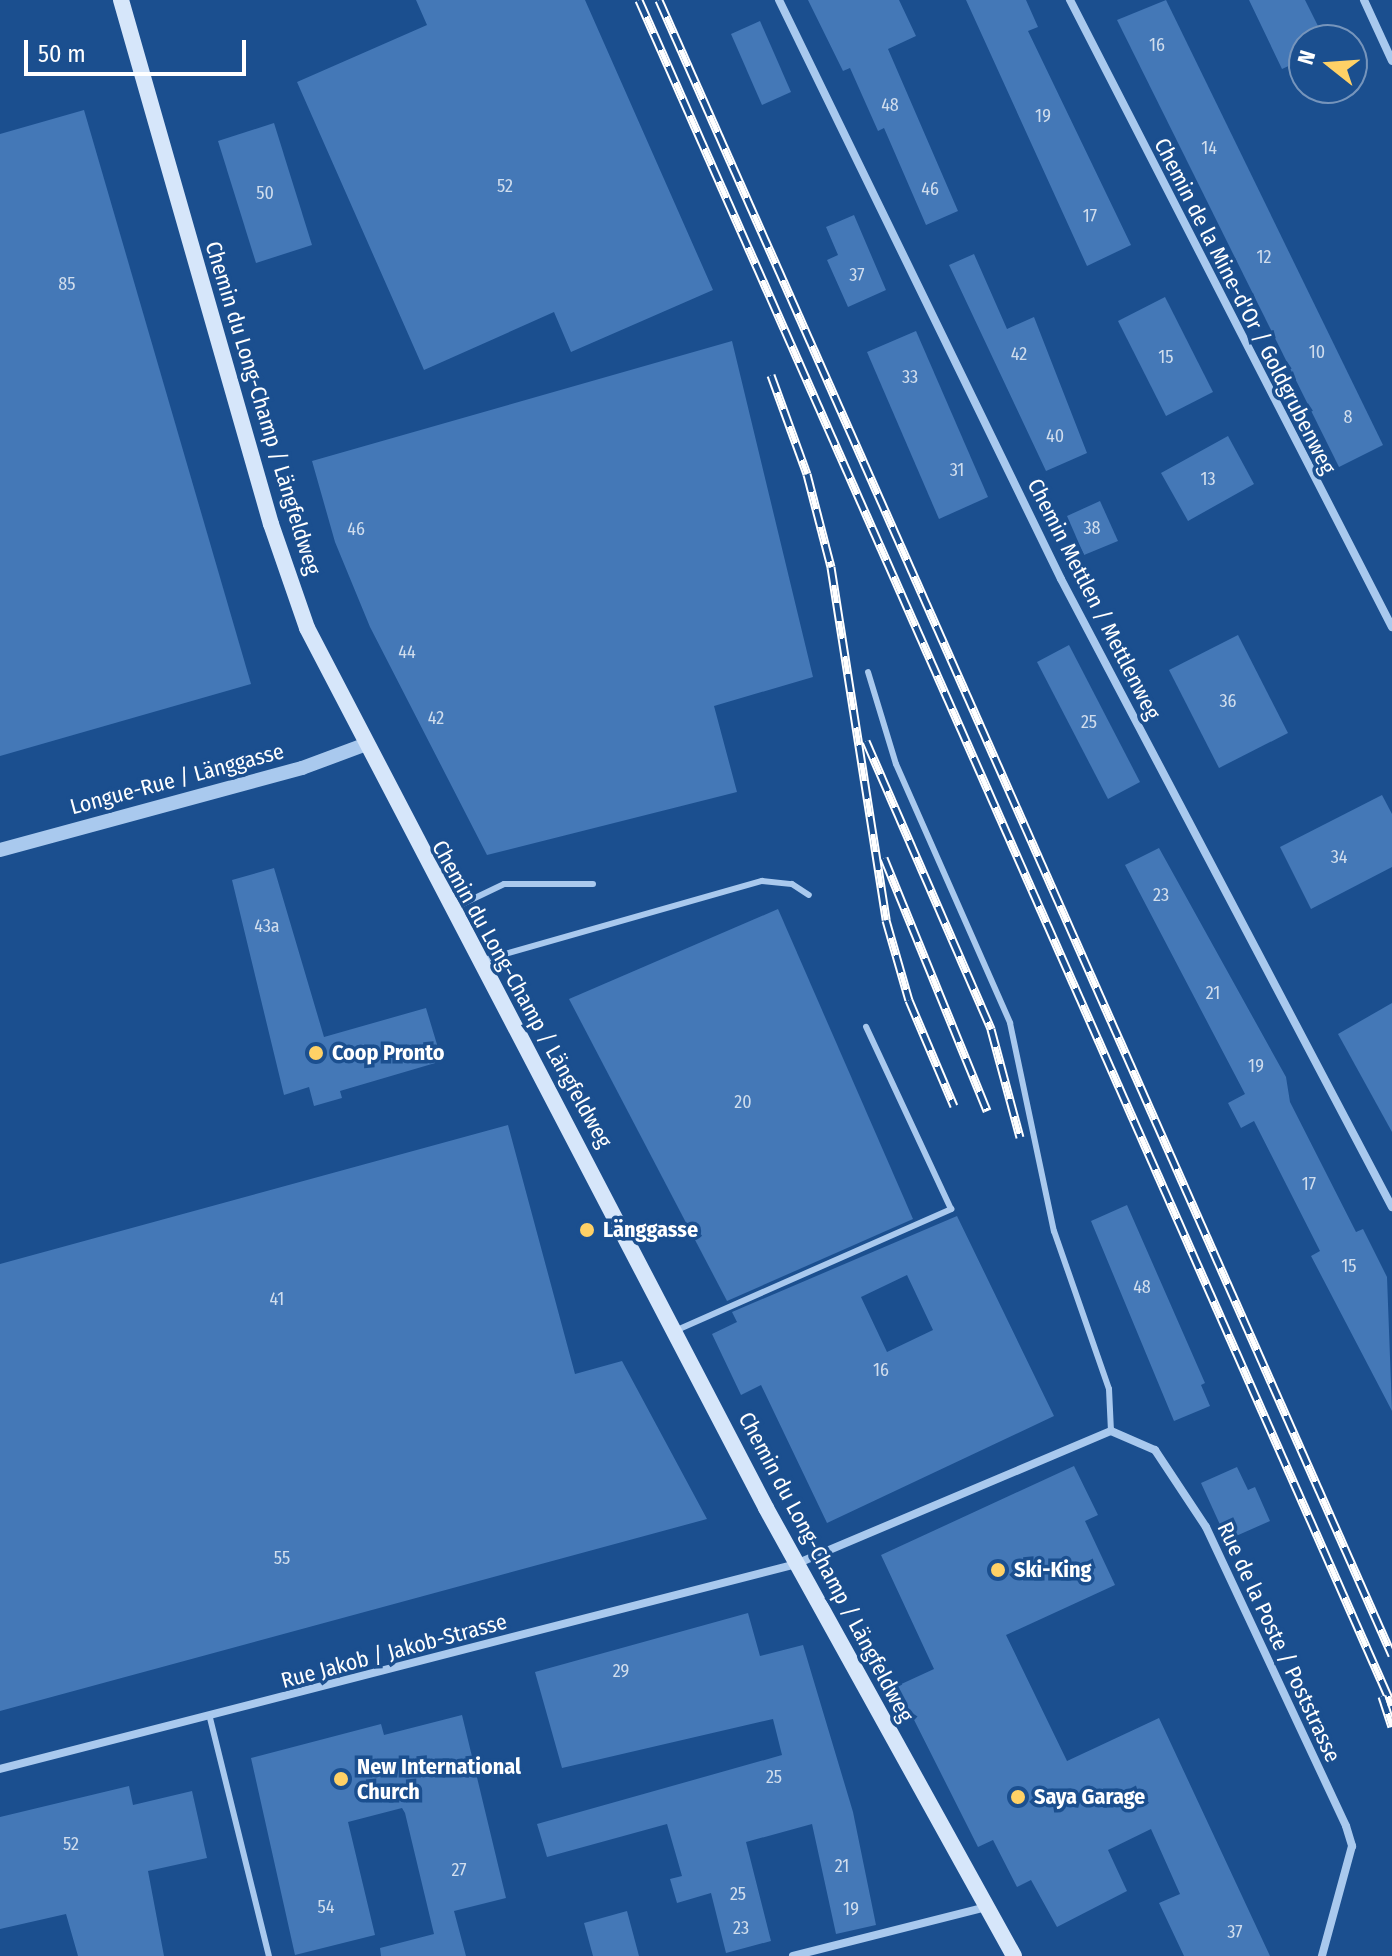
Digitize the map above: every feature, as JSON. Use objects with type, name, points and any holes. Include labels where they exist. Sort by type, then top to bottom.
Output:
[{"type":"main road","name":"Chemin du Long-Champ / Längfeldweg","points":[[121,0],[271,524],[307,628],[364,745],[677,1330],[796,1564],[1014,1956]]},
{"type":"street","name":"Chemin Mettlen / Mettlenweg","points":[[779,0],[1061,579],[1392,1207]]},
{"type":"street","name":"Chemin de la Mine-d'Or / Goldgrubenweg","points":[[1070,0],[1392,627]]},
{"type":"street","points":[[1364,0],[1392,61]]},
{"type":"street","name":"Longue-Rue / Länggasse","points":[[0,850],[302,768],[364,745]]},
{"type":"street","points":[[796,1564],[1111,1431]]},
{"type":"street","name":"Rue de la Poste / Poststrasse","points":[[1111,1431],[1155,1450],[1206,1527],[1346,1826],[1352,1846],[1322,1956]]},
{"type":"street","name":"Rue Jakob / Jakob-Strasse","points":[[0,1769],[210,1718],[796,1564]]},
{"type":"street","points":[[793,1956],[987,1907]]},
{"type":"lane","points":[[868,672],[896,764],[1010,1023],[1054,1231],[1109,1389],[1111,1431]]},
{"type":"lane","points":[[480,961],[762,881],[792,884],[809,895]]},
{"type":"lane","points":[[452,909],[504,884],[593,884]]},
{"type":"lane","points":[[677,1330],[951,1209],[866,1027]]},
{"type":"lane","points":[[210,1718],[269,1956]]},
{"type":"building","points":[[416,0],[585,0],[713,290],[571,352],[554,312],[424,370],[297,82],[427,25]]},
{"type":"building","points":[[808,0],[899,0],[916,36],[888,49],[958,211],[926,225],[884,128],[878,131],[850,68],[843,71]]},
{"type":"building","points":[[966,0],[1026,0],[1038,27],[1028,31],[1131,245],[1087,266]]},
{"type":"building","points":[[1166,0],[1383,445],[1339,467],[1117,20]]},
{"type":"building","points":[[1249,0],[1305,0],[1317,24],[1288,24],[1288,66],[1282,69]]},
{"type":"building","points":[[760,21],[791,92],[762,105],[731,34]]},
{"type":"building","points":[[84,110],[251,684],[0,756],[0,134]]},
{"type":"building","points":[[274,123],[312,245],[256,263],[218,141]]},
{"type":"building","points":[[854,215],[886,290],[848,307],[827,260],[838,255],[826,227]]},
{"type":"building","points":[[974,254],[1007,329],[1034,317],[1087,453],[1046,471],[949,265]]},
{"type":"building","points":[[1165,297],[1213,392],[1166,416],[1118,321]]},
{"type":"building","points":[[916,331],[988,497],[939,519],[867,352]]},
{"type":"building","points":[[732,341],[813,677],[714,706],[737,792],[487,855],[370,627],[335,542],[312,461]]},
{"type":"building","points":[[1228,436],[1254,484],[1188,521],[1161,473]]},
{"type":"building","points":[[1100,501],[1118,541],[1084,555],[1067,516]]},
{"type":"building","points":[[1238,635],[1288,733],[1219,768],[1169,670]]},
{"type":"building","points":[[1069,645],[1140,782],[1108,799],[1037,662]]},
{"type":"building","points":[[1382,795],[1392,814],[1392,867],[1311,909],[1280,847]]},
{"type":"building","points":[[1159,848],[1286,1077],[1290,1102],[1356,1232],[1363,1229],[1387,1277],[1392,1411],[1311,1256],[1320,1251],[1254,1121],[1241,1128],[1228,1103],[1245,1094],[1125,865]]},
{"type":"building","points":[[274,868],[324,1037],[426,1008],[442,1061],[340,1091],[342,1098],[314,1106],[309,1087],[284,1095],[232,880]]},
{"type":"building","points":[[778,909],[913,1219],[727,1301],[569,999]]},
{"type":"building","points":[[1392,1003],[1392,1132],[1338,1034]]},
{"type":"building","points":[[508,1125],[575,1374],[622,1361],[707,1519],[0,1711],[0,1264]]},
{"type":"building","points":[[1127,1205],[1205,1383],[1201,1385],[1210,1406],[1174,1421],[1091,1221]]},
{"type":"building","points":[[957,1216],[1054,1416],[827,1523],[761,1385],[741,1395],[712,1334],[737,1322],[732,1312]],"holes":[[[907,1275],[933,1330],[887,1352],[861,1297]]]},
{"type":"building","points":[[1074,1466],[1098,1515],[1085,1521],[1115,1585],[1006,1635],[1067,1761],[1159,1718],[1270,1956],[1184,1956],[1159,1903],[1180,1894],[1151,1829],[1108,1850],[1127,1891],[1057,1927],[1031,1880],[1017,1887],[993,1840],[978,1847],[897,1686],[934,1669],[881,1555]]},
{"type":"building","points":[[1237,1467],[1248,1490],[1255,1487],[1270,1521],[1227,1540],[1201,1483]]},
{"type":"building","points":[[748,1613],[760,1656],[803,1645],[853,1812],[876,1925],[836,1934],[812,1824],[746,1842],[771,1941],[726,1953],[711,1893],[677,1903],[670,1879],[682,1876],[667,1824],[547,1857],[537,1824],[782,1755],[773,1719],[562,1768],[535,1672]]},
{"type":"building","points":[[462,1715],[506,1898],[454,1911],[466,1956],[381,1956],[380,1948],[434,1934],[402,1808],[348,1822],[375,1935],[295,1955],[251,1758],[381,1724],[384,1735]]},
{"type":"building","points":[[129,1786],[133,1805],[192,1791],[207,1858],[148,1871],[164,1956],[78,1956],[66,1914],[0,1929],[0,1817]]},
{"type":"building","points":[[627,1911],[639,1956],[593,1956],[584,1923]]},
{"type":"railway","points":[[639,0],[1392,1705]]},
{"type":"railway","points":[[659,0],[1392,1655]]},
{"type":"railway","points":[[771,375],[807,474],[831,567],[886,920],[909,1000],[954,1106]]},
{"type":"railway","points":[[866,741],[991,1029],[1020,1137]]},
{"type":"railway","points":[[884,858],[987,1111]]},
{"type":"railway","points":[[1382,1696],[1392,1726]]},
{"type":"place","name":"Coop Pronto","points":[[316,1053]]},
{"type":"place","name":"Länggasse","points":[[587,1230]]},
{"type":"place","name":"Ski-King","points":[[998,1570]]},
{"type":"place","name":"New International Church","points":[[341,1779]]},
{"type":"place","name":"Saya Garage","points":[[1018,1797]]}]
